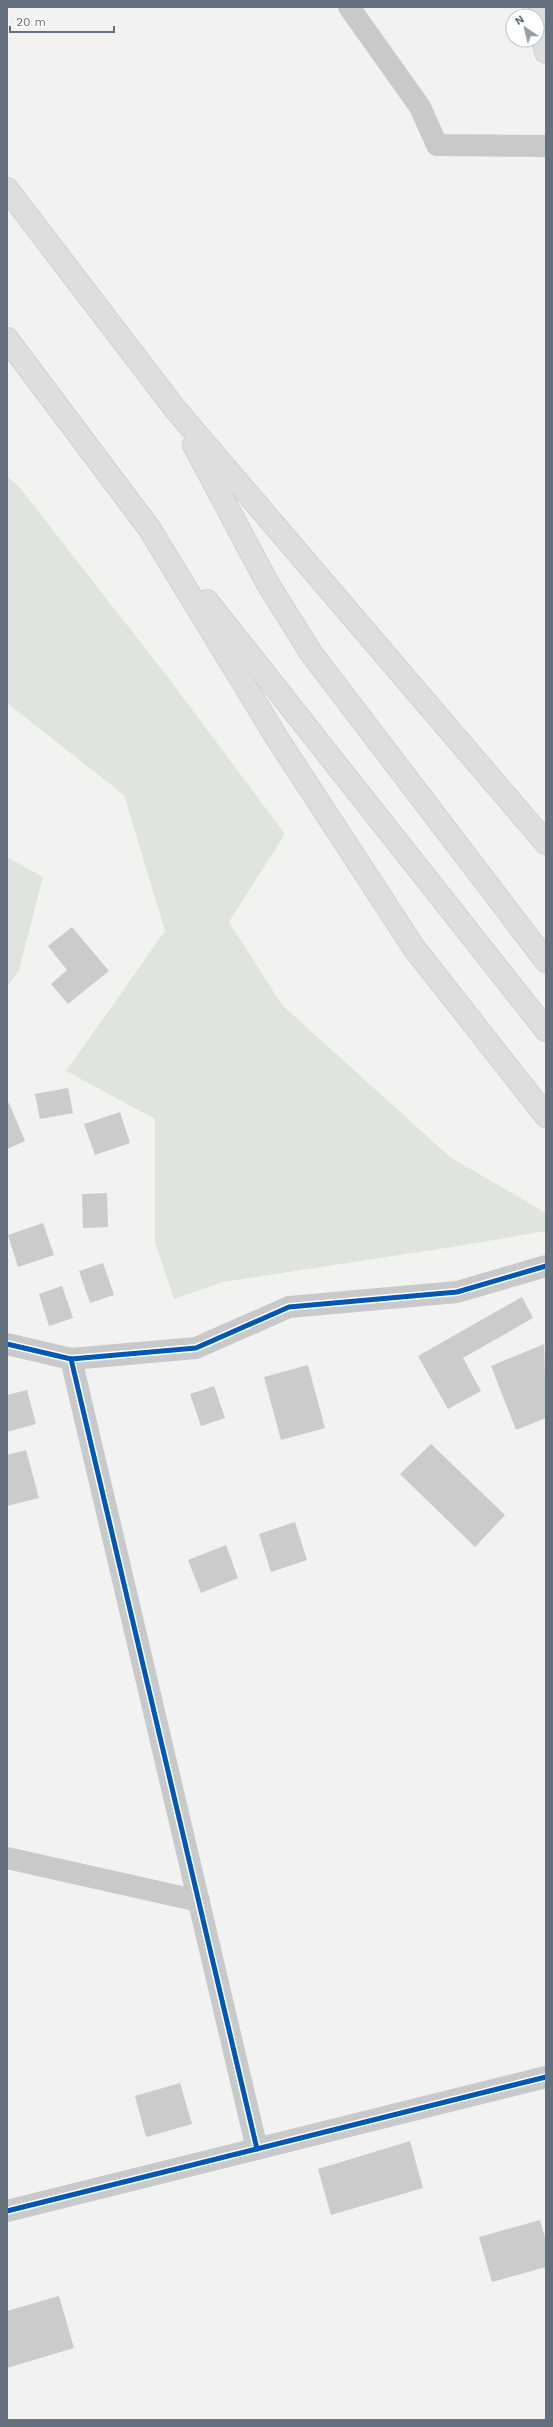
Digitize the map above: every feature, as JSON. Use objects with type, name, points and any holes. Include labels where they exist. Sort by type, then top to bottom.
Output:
[{"type":"main road","points":[[7,189],[176,410],[546,843]]},
{"type":"main road","points":[[7,339],[149,528],[546,1030]]},
{"type":"main road","points":[[176,410],[268,584],[311,653],[546,961]]},
{"type":"main road","points":[[149,528],[275,735],[414,948],[546,1116]]},
{"type":"street","points":[[349,7],[420,107],[437,145],[546,146]]},
{"type":"street","points":[[7,1344],[71,1360],[196,1348],[289,1307],[457,1292],[546,1266]]},
{"type":"street","points":[[71,1360],[257,2149]]},
{"type":"street","points":[[7,1858],[199,1901]]},
{"type":"street","points":[[7,2211],[546,2077]]},
{"type":"shaded area","points":[[7,476],[20,488],[170,680],[285,834],[229,922],[282,1005],[450,1157],[546,1213],[546,1231],[223,1282],[174,1299],[155,1242],[155,1119],[66,1071],[165,931],[124,795],[7,703]]},
{"type":"shaded area","points":[[7,857],[43,877],[19,970],[7,987]]},
{"type":"building","points":[[72,927],[109,971],[68,1004],[51,984],[67,970],[48,946]]},
{"type":"building","points":[[68,1088],[73,1113],[40,1119],[35,1094]]},
{"type":"building","points":[[9,1103],[25,1141],[7,1149],[7,1104]]},
{"type":"building","points":[[120,1112],[130,1143],[95,1155],[84,1124]]},
{"type":"building","points":[[107,1193],[108,1227],[83,1228],[82,1194]]},
{"type":"building","points":[[43,1223],[54,1255],[18,1267],[8,1235]]},
{"type":"building","points":[[103,1263],[114,1295],[90,1303],[79,1271]]},
{"type":"building","points":[[62,1286],[73,1318],[49,1326],[39,1294]]},
{"type":"building","points":[[522,1297],[533,1318],[463,1358],[481,1391],[448,1409],[418,1356]]},
{"type":"building","points":[[544,1344],[546,1418],[516,1430],[491,1366]]},
{"type":"building","points":[[308,1365],[325,1428],[281,1440],[264,1377]]},
{"type":"building","points":[[214,1386],[225,1418],[201,1426],[190,1394]]},
{"type":"building","points":[[27,1390],[36,1424],[7,1432],[7,1395]]},
{"type":"building","points":[[431,1444],[505,1515],[475,1547],[400,1474]]},
{"type":"building","points":[[26,1450],[39,1498],[7,1506],[7,1455]]},
{"type":"building","points":[[295,1522],[307,1560],[271,1572],[259,1534]]},
{"type":"building","points":[[226,1545],[238,1578],[201,1593],[188,1560]]},
{"type":"building","points":[[180,2083],[192,2124],[146,2137],[135,2096]]},
{"type":"building","points":[[410,2141],[423,2188],[331,2215],[318,2169]]},
{"type":"building","points":[[540,2220],[546,2241],[546,2267],[492,2282],[479,2237]]},
{"type":"building","points":[[59,2296],[74,2348],[7,2368],[7,2311]]},
{"type":"cycle path","points":[[7,1344],[71,1359],[196,1348],[289,1307],[457,1292],[546,1266]]},
{"type":"cycle path","points":[[71,1359],[257,2149]]},
{"type":"cycle path","points":[[7,2211],[546,2077]]}]
